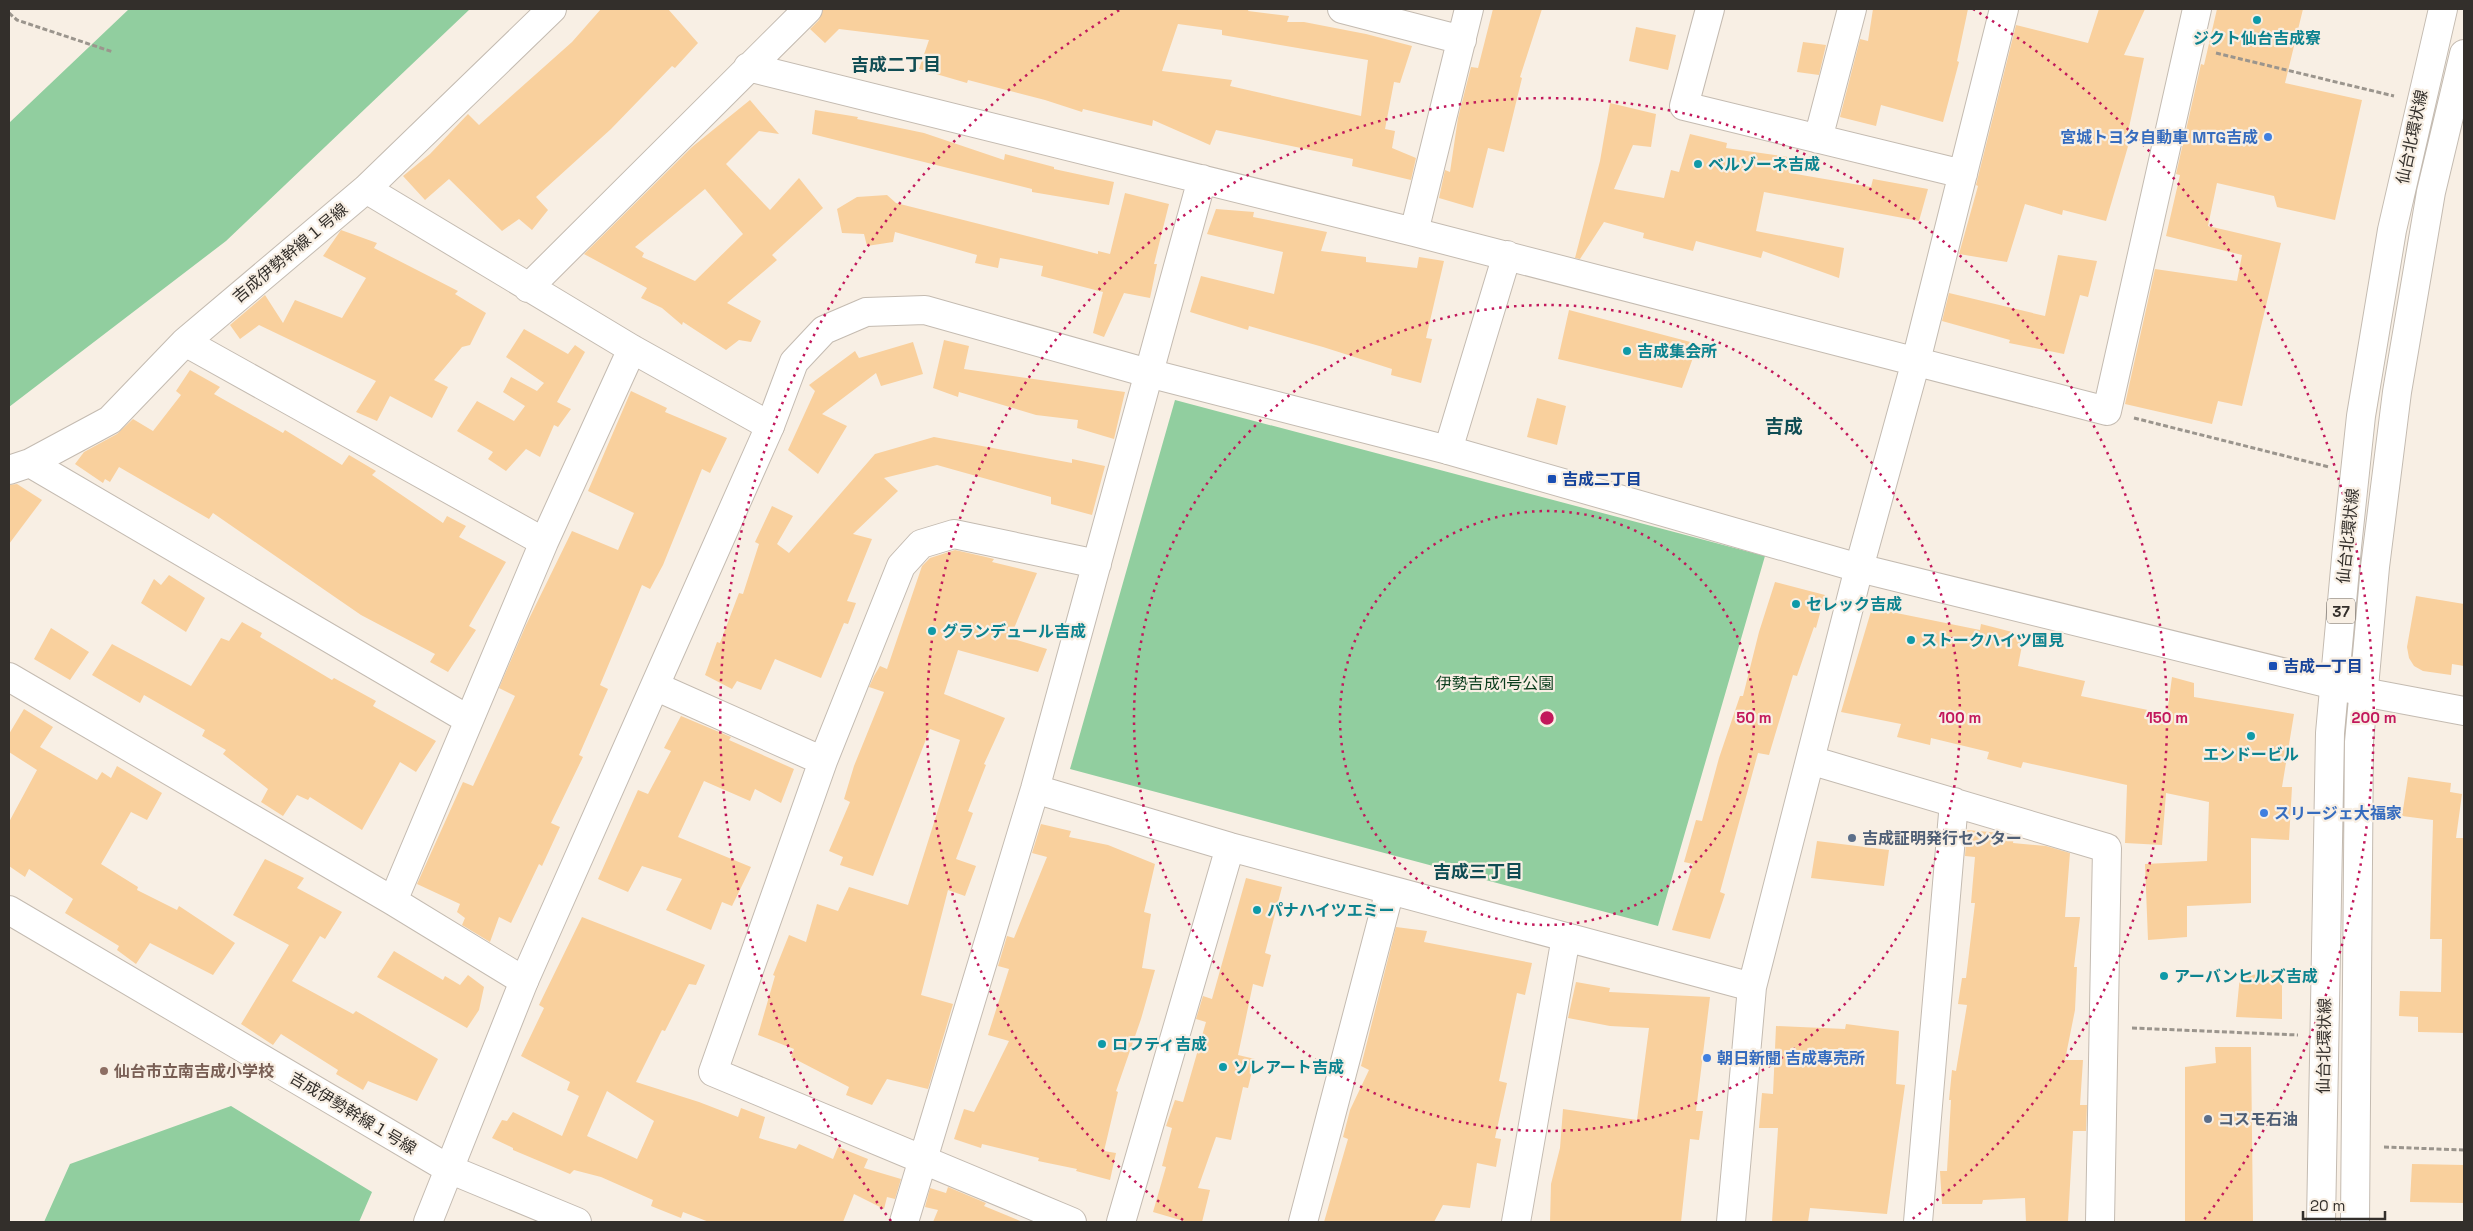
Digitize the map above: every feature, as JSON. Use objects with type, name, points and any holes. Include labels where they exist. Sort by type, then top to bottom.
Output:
[{"type":"street","name":"吉成伊勢幹線１号線","points":[[19,466],[110,420],[185,342],[366,189],[552,9]]},
{"type":"street","points":[[528,288],[808,9]]},
{"type":"street","points":[[1342,9],[1462,40]]},
{"type":"street","points":[[1414,232],[1470,9]]},
{"type":"street","points":[[1710,9],[1684,106],[1963,174]]},
{"type":"street","points":[[1818,139],[1852,9]]},
{"type":"street","points":[[1731,1222],[1752,987],[1859,568],[1916,361],[2004,9]]},
{"type":"street","points":[[748,67],[1507,255],[2107,411],[2197,9]]},
{"type":"street","name":"仙台北環状線","points":[[2321,1222],[2330,733],[2361,416],[2392,230],[2443,9]]},
{"type":"street","name":"仙台北環状線","points":[[2355,1222],[2359,742],[2363,692],[2375,567],[2397,392],[2432,192],[2464,54]]},
{"type":"street","points":[[904,1222],[1035,789],[1202,179]]},
{"type":"street","points":[[366,189],[528,288],[770,426]]},
{"type":"street","points":[[1448,450],[1507,255]]},
{"type":"street","points":[[428,1222],[524,981],[656,687],[770,426],[794,362],[824,330],[866,312],[924,310],[1148,373],[1448,450],[1859,568],[2363,692],[2464,711]]},
{"type":"street","points":[[185,342],[544,542]]},
{"type":"street","points":[[393,901],[544,542],[632,349]]},
{"type":"street","points":[[19,466],[469,720]]},
{"type":"street","points":[[1072,1222],[713,1072],[823,761],[901,566],[921,544],[954,534],[1097,564]]},
{"type":"street","points":[[9,677],[393,901],[524,981]]},
{"type":"street","points":[[656,687],[823,761]]},
{"type":"street","points":[[1810,760],[2107,848],[2100,1222]]},
{"type":"street","points":[[1035,789],[1230,847],[1752,987]]},
{"type":"street","points":[[1918,1222],[1954,802]]},
{"type":"street","points":[[1121,1222],[1230,847]]},
{"type":"street","points":[[1303,1222],[1390,890]]},
{"type":"street","name":"吉成伊勢幹線１号線","points":[[9,910],[449,1170],[577,1222]]},
{"type":"street","points":[[1516,1222],[1566,937]]},
{"type":"path","points":[[9,13],[17,20],[112,52]]},
{"type":"path","points":[[2188,47],[2399,97]]},
{"type":"path","points":[[2107,411],[2332,468]]},
{"type":"path","points":[[2104,1027],[2305,1036]]},
{"type":"path","points":[[2378,1147],[2464,1150]]},
{"type":"green space","points":[[129,9],[470,9],[226,241],[9,407],[9,123]]},
{"type":"green space","name":"伊勢吉成1号公園","points":[[1175,400],[1765,556],[1658,926],[1070,769]]},
{"type":"green space","points":[[231,1106],[372,1192],[359,1222],[44,1222],[70,1164]]},
{"type":"building","points":[[601,9],[668,9],[698,43],[675,68],[672,66],[611,129],[536,197],[548,210],[532,230],[519,219],[502,231],[449,179],[425,200],[403,176],[430,154],[468,114],[479,125],[572,42]]},
{"type":"building","points":[[823,9],[1249,9],[1248,11],[1289,16],[1287,22],[1304,22],[1366,34],[1412,46],[1400,83],[1394,82],[1385,129],[1395,131],[1392,148],[1416,158],[1411,180],[1352,166],[1353,159],[1216,130],[1210,145],[1153,120],[1152,126],[1083,109],[1082,112],[1045,100],[968,80],[967,83],[919,69],[929,40],[839,29],[825,43],[810,29],[819,20]],"holes":[[[1178,24],[1222,30],[1222,35],[1368,60],[1361,116],[1230,86],[1232,80],[1162,71]]]},
{"type":"building","points":[[1493,9],[1542,9],[1520,77],[1522,78],[1504,152],[1488,148],[1473,208],[1439,198],[1445,170],[1450,172],[1458,118],[1471,67],[1478,68]]},
{"type":"building","points":[[1873,9],[1968,9],[1957,61],[1959,62],[1943,122],[1881,105],[1876,126],[1840,117],[1860,39],[1868,41]]},
{"type":"building","points":[[2099,9],[2145,9],[2124,55],[2144,58],[2128,132],[2132,133],[2106,221],[2063,210],[2062,215],[2025,204],[2007,262],[1959,254],[1978,186],[1976,185],[2016,25],[2088,43]]},
{"type":"building","points":[[2217,9],[2303,9],[2285,83],[2362,100],[2335,220],[2277,207],[2274,196],[2217,183],[2208,226],[2281,243],[2242,406],[2218,401],[2212,424],[2125,404],[2155,269],[2237,281],[2242,255],[2166,236],[2180,175],[2176,174],[2201,64],[2204,65]]},
{"type":"building","points":[[1636,27],[1676,35],[1668,70],[1629,61]]},
{"type":"building","points":[[1803,42],[1826,45],[1819,75],[1797,72]]},
{"type":"building","points":[[750,100],[779,134],[759,131],[726,164],[770,210],[799,178],[823,208],[772,255],[777,260],[727,303],[761,321],[751,342],[739,340],[726,350],[683,322],[682,325],[662,308],[641,298],[647,288],[584,254],[692,147]],"holes":[[[705,189],[743,234],[695,281],[642,257],[644,253],[635,247]]]},
{"type":"building","points":[[1610,103],[1656,114],[1651,147],[1633,145],[1614,189],[1664,198],[1671,170],[1679,172],[1690,134],[1727,143],[1726,148],[1795,158],[1790,173],[1871,187],[1873,179],[1928,189],[1919,221],[1764,192],[1756,231],[1844,248],[1839,278],[1763,251],[1761,258],[1696,241],[1693,251],[1643,238],[1644,233],[1604,222],[1580,259],[1575,258],[1600,161]]},
{"type":"building","points":[[815,110],[858,117],[857,119],[924,133],[1004,160],[1005,154],[1054,167],[1054,169],[1114,182],[1109,205],[1032,192],[1032,189],[812,134]]},
{"type":"building","points":[[1125,193],[1169,204],[1154,264],[1157,264],[1150,298],[1124,293],[1104,337],[1093,333],[1103,292],[1041,276],[1043,266],[1000,258],[998,268],[975,263],[977,255],[895,232],[893,242],[867,246],[864,234],[842,233],[837,209],[857,197],[887,195],[896,203],[1098,254],[1098,251],[1110,254]]},
{"type":"building","points":[[1216,209],[1254,212],[1253,217],[1327,232],[1321,251],[1366,257],[1366,262],[1417,268],[1419,257],[1444,261],[1426,338],[1432,339],[1421,383],[1391,375],[1392,369],[1323,347],[1249,326],[1248,330],[1190,312],[1201,276],[1274,294],[1283,252],[1207,234]]},
{"type":"building","points":[[341,230],[377,243],[374,248],[458,291],[455,294],[486,313],[470,345],[462,347],[434,380],[448,387],[432,418],[390,396],[377,421],[356,412],[376,381],[259,325],[240,339],[230,325],[265,295],[283,323],[295,300],[342,318],[366,278],[323,256]]},
{"type":"building","points":[[2058,255],[2097,261],[2088,297],[2080,295],[2064,354],[2009,343],[2010,340],[1942,321],[1949,293],[2045,316]]},
{"type":"building","name":"吉成集会所","points":[[1569,310],[1698,344],[1682,388],[1558,359]]},
{"type":"building","points":[[524,329],[568,354],[575,345],[585,352],[557,402],[571,409],[558,427],[554,425],[540,457],[526,449],[506,471],[488,459],[493,452],[457,431],[477,401],[514,421],[525,406],[503,392],[511,377],[537,391],[544,383],[506,357]]},
{"type":"building","points":[[944,340],[969,346],[964,369],[1125,392],[1114,439],[1077,428],[1078,420],[1036,415],[959,392],[958,397],[933,388]]},
{"type":"building","points":[[913,342],[923,374],[881,386],[876,373],[822,414],[847,426],[818,474],[788,450],[815,391],[809,385],[855,351],[859,358]]},
{"type":"building","points":[[190,370],[220,387],[214,394],[283,433],[285,430],[342,465],[349,455],[376,471],[372,475],[443,523],[447,516],[466,526],[459,537],[506,562],[469,626],[476,630],[448,672],[430,662],[435,654],[361,615],[213,513],[209,519],[119,467],[110,482],[105,479],[103,483],[75,464],[84,452],[117,434],[133,419],[153,431],[181,395],[176,391]]},
{"type":"building","points":[[631,391],[667,408],[665,412],[727,438],[710,473],[702,469],[663,565],[650,589],[642,585],[600,685],[608,689],[579,755],[583,757],[551,823],[560,827],[542,866],[539,864],[511,923],[499,917],[490,942],[462,925],[465,918],[457,912],[460,904],[417,884],[463,782],[473,786],[515,696],[499,688],[526,625],[572,531],[618,550],[634,513],[588,491]]},
{"type":"building","points":[[1537,398],[1566,406],[1557,445],[1527,437]]},
{"type":"building","points":[[934,437],[1072,463],[1072,459],[1105,466],[1092,515],[1051,504],[1051,497],[937,465],[884,478],[898,491],[853,534],[872,539],[847,601],[856,603],[848,624],[844,623],[821,678],[775,659],[761,690],[737,681],[732,689],[705,675],[717,642],[720,643],[739,593],[743,594],[759,544],[755,542],[772,506],[793,516],[777,544],[789,553],[875,454]]},
{"type":"building","points":[[17,484],[42,500],[9,544],[9,485]]},
{"type":"building","points":[[955,550],[994,559],[992,562],[1037,573],[1010,638],[1047,649],[1038,672],[958,650],[944,694],[1005,718],[984,764],[986,765],[968,811],[973,813],[956,859],[976,866],[965,896],[948,890],[921,995],[953,1004],[928,1089],[887,1079],[872,1105],[846,1095],[849,1087],[791,1057],[794,1049],[758,1035],[775,976],[773,975],[789,935],[806,942],[817,904],[838,911],[849,887],[908,905],[960,740],[930,729],[873,876],[840,865],[843,857],[829,851],[850,802],[844,799],[854,766],[884,692],[869,687],[880,666],[887,669],[922,566],[930,558]]},
{"type":"building","points":[[169,575],[205,598],[186,632],[141,603],[154,579],[161,585]]},
{"type":"building","points":[[1775,582],[1825,595],[1816,628],[1814,627],[1797,676],[1793,675],[1769,755],[1758,753],[1720,892],[1725,894],[1710,939],[1672,930],[1693,864],[1684,862],[1696,820],[1702,821],[1719,758],[1740,696],[1743,696],[1759,632]]},
{"type":"building","points":[[2416,596],[2464,604],[2464,666],[2452,664],[2451,675],[2423,671],[2414,666],[2409,658],[2407,647]]},
{"type":"building","points":[[1872,608],[1980,630],[1981,624],[2024,635],[2018,666],[2085,681],[2081,696],[2167,714],[2172,677],[2194,683],[2194,697],[2294,714],[2282,787],[2292,787],[2289,840],[2251,838],[2251,903],[2187,906],[2187,937],[2148,940],[2145,864],[2207,861],[2209,802],[2166,793],[2162,845],[2125,843],[2127,785],[2023,762],[2021,768],[1987,759],[1989,752],[1931,738],[1930,745],[1897,737],[1901,724],[1841,712]]},
{"type":"building","points":[[242,622],[262,633],[260,637],[332,680],[334,678],[376,701],[373,706],[436,741],[416,772],[400,762],[362,830],[310,797],[308,800],[297,795],[283,816],[261,802],[268,789],[223,754],[226,750],[202,736],[205,730],[144,695],[140,703],[92,675],[112,644],[191,686],[221,638],[229,641]]},
{"type":"building","points":[[51,628],[89,652],[70,680],[34,659]]},
{"type":"building","points":[[24,709],[53,727],[40,747],[97,780],[102,772],[111,778],[117,766],[162,793],[147,820],[131,812],[101,864],[138,887],[137,890],[177,910],[179,906],[235,943],[213,975],[150,943],[136,964],[117,950],[119,946],[65,913],[73,899],[29,869],[25,877],[9,866],[9,822],[37,770],[9,752],[9,734]]},
{"type":"building","points":[[681,716],[731,737],[729,740],[794,769],[781,803],[755,789],[750,801],[704,781],[678,837],[751,867],[732,906],[722,902],[711,930],[666,910],[682,879],[642,866],[628,892],[598,879],[638,790],[648,794],[671,751],[664,748]]},
{"type":"building","points":[[2408,777],[2451,783],[2450,792],[2462,794],[2456,838],[2464,838],[2464,1033],[2418,1032],[2418,1017],[2399,1016],[2400,991],[2441,992],[2442,939],[2430,939],[2433,820],[2402,816]]},
{"type":"building","points":[[1041,824],[1071,831],[1069,837],[1108,845],[1155,864],[1144,912],[1151,914],[1142,968],[1155,970],[1141,1019],[1116,1091],[1118,1092],[1104,1151],[1116,1153],[1110,1180],[1076,1171],[1077,1169],[1038,1161],[1039,1158],[982,1144],[981,1148],[954,1139],[964,1109],[974,1112],[1009,1041],[988,1035],[1009,969],[998,966],[1007,936],[1014,938],[1047,857],[1032,853]]},
{"type":"building","points":[[1967,830],[2001,833],[2014,837],[2013,843],[2046,846],[2070,853],[2065,917],[2080,917],[2074,967],[2077,967],[2075,1010],[2065,1060],[2083,1060],[2080,1105],[2087,1105],[2086,1131],[2073,1131],[2068,1222],[2026,1222],[2025,1198],[1983,1200],[1982,1204],[1942,1204],[1940,1171],[1947,1171],[1951,1100],[1949,1100],[1952,1070],[1956,1071],[1967,1005],[1958,1004],[1962,978],[1966,978],[1975,903],[1971,903],[1975,857],[1965,856]]},
{"type":"building","points":[[1817,841],[1889,850],[1884,886],[1811,878]]},
{"type":"building","points":[[265,859],[304,878],[297,888],[342,912],[325,939],[320,936],[292,981],[353,1014],[356,1011],[438,1059],[417,1101],[368,1081],[363,1090],[336,1074],[338,1070],[281,1034],[273,1045],[241,1024],[289,945],[233,915]]},
{"type":"building","points":[[1246,878],[1282,887],[1265,953],[1271,955],[1263,987],[1253,984],[1238,1055],[1255,1059],[1248,1088],[1243,1087],[1231,1140],[1216,1137],[1198,1188],[1210,1190],[1202,1222],[1187,1222],[1153,1212],[1166,1167],[1162,1166],[1172,1128],[1166,1126],[1175,1100],[1183,1102],[1206,1022],[1196,1019],[1203,996],[1212,999]]},
{"type":"building","points":[[582,917],[705,965],[696,985],[689,984],[665,1031],[662,1030],[636,1082],[699,1102],[738,1117],[741,1108],[765,1117],[759,1138],[796,1149],[799,1144],[833,1159],[838,1147],[868,1159],[864,1168],[901,1179],[895,1199],[887,1197],[884,1209],[854,1194],[843,1222],[709,1222],[683,1212],[681,1218],[651,1206],[653,1200],[601,1177],[574,1170],[570,1174],[513,1150],[513,1148],[492,1138],[502,1120],[507,1121],[513,1112],[562,1136],[579,1096],[567,1090],[570,1082],[521,1056],[544,1008],[539,1005]],"holes":[[[607,1091],[654,1121],[637,1159],[587,1136]]]},
{"type":"building","points":[[1396,927],[1427,931],[1424,942],[1532,963],[1525,995],[1517,993],[1499,1081],[1507,1083],[1495,1138],[1501,1139],[1496,1167],[1477,1163],[1470,1208],[1443,1205],[1434,1222],[1324,1222],[1348,1139],[1343,1137],[1350,1110],[1369,1070],[1361,1066]]},
{"type":"building","points":[[394,951],[443,980],[445,976],[460,985],[468,975],[484,987],[479,1010],[467,1028],[377,977]]},
{"type":"building","points":[[2282,974],[2282,1019],[2236,1017],[2240,975]]},
{"type":"building","points":[[1576,982],[1610,988],[1609,992],[1710,997],[1696,1111],[1703,1111],[1699,1140],[1690,1139],[1681,1222],[1550,1222],[1551,1184],[1560,1148],[1563,1109],[1637,1120],[1649,1028],[1610,1026],[1568,1018]]},
{"type":"building","points":[[1846,1024],[1899,1031],[1896,1084],[1905,1085],[1887,1214],[1810,1208],[1808,1222],[1772,1222],[1778,1128],[1759,1128],[1762,1093],[1773,1094],[1776,1026],[1845,1029]]},
{"type":"building","points":[[2215,1047],[2251,1047],[2253,1222],[2185,1222],[2185,1067],[2216,1063]]},
{"type":"building","points":[[2412,1164],[2464,1165],[2464,1203],[2410,1202]]},
{"type":"building","points":[[948,1187],[986,1203],[984,1206],[1023,1222],[933,1222],[938,1210],[925,1207],[930,1188],[946,1193]]},
{"type":"place","name":"ジクト仙台吉成寮","points":[[2257,20]]},
{"type":"place","name":"宮城トヨタ自動車 MTG吉成","points":[[2268,137]]},
{"type":"place","name":"ベルゾーネ吉成","points":[[1698,164]]},
{"type":"place","name":"吉成集会所","points":[[1627,351]]},
{"type":"place","name":"吉成二丁目","points":[[1552,479]]},
{"type":"place","name":"セレック吉成","points":[[1796,604]]},
{"type":"place","name":"グランデュール吉成","points":[[932,631]]},
{"type":"place","name":"ストークハイツ国見","points":[[1911,640]]},
{"type":"place","name":"吉成一丁目","points":[[2273,666]]},
{"type":"place","name":"エンドービル","points":[[2251,736]]},
{"type":"place","name":"スリージェ大福家","points":[[2264,813]]},
{"type":"place","name":"吉成証明発行センター","points":[[1852,838]]},
{"type":"place","name":"パナハイツエミー","points":[[1257,910]]},
{"type":"place","name":"アーバンヒルズ吉成","points":[[2164,976]]},
{"type":"place","name":"ロフティ吉成","points":[[1102,1044]]},
{"type":"place","name":"朝日新聞 吉成専売所","points":[[1707,1058]]},
{"type":"place","name":"ソレアート吉成","points":[[1223,1067]]},
{"type":"place","name":"仙台市立南吉成小学校","points":[[104,1071]]},
{"type":"place","name":"コスモ石油","points":[[2208,1119]]},
{"type":"district","name":"吉成二丁目","points":[[896,64]]},
{"type":"district","name":"吉成","points":[[1784,426]]},
{"type":"district","name":"吉成三丁目","points":[[1478,871]]}]
